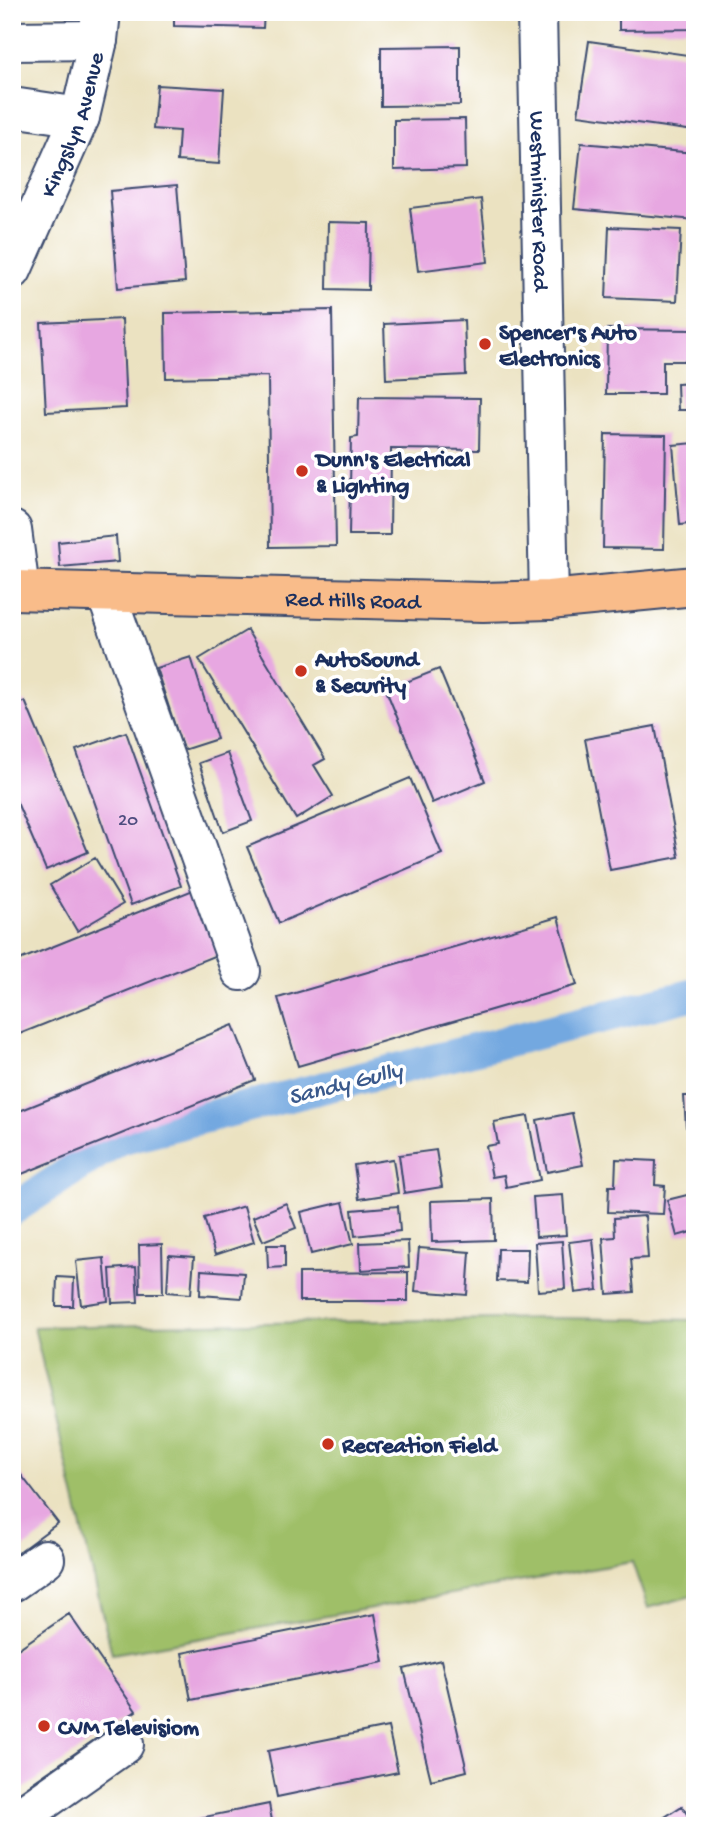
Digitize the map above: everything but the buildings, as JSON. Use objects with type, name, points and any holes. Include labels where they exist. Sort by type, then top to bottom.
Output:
[{"type":"main road","name":"Red Hills Road","points":[[16,590],[483,602],[549,600],[695,586]]},
{"type":"street","name":"Westminister Road","points":[[537,12],[549,600]]},
{"type":"street","points":[[12,41],[100,26]]},
{"type":"street","name":"Kingslyn Avenue","points":[[12,270],[80,117],[100,26]]},
{"type":"street","points":[[12,107],[80,117]]},
{"type":"street","points":[[12,530],[16,590]]},
{"type":"street","points":[[106,593],[241,971]]},
{"type":"street","points":[[12,1582],[45,1559]]},
{"type":"street","points":[[12,1823],[124,1744]]},
{"type":"green space","name":"Recreation Field","points":[[551,1318],[695,1320],[695,1595],[648,1608],[632,1562],[112,1654],[34,1327]]},
{"type":"waterway","name":"Sandy Gully","points":[[12,1210],[119,1139],[695,994]]},
{"type":"place","name":"Spencer's Auto Electronics","points":[[485,344]]},
{"type":"place","name":"Dunn's Electrical & Lighting","points":[[302,471]]},
{"type":"place","name":"AutoSound & Security","points":[[301,671]]},
{"type":"place","name":"Recreation Field","points":[[328,1444]]},
{"type":"place","name":"CVM Televisiom","points":[[44,1726]]}]
